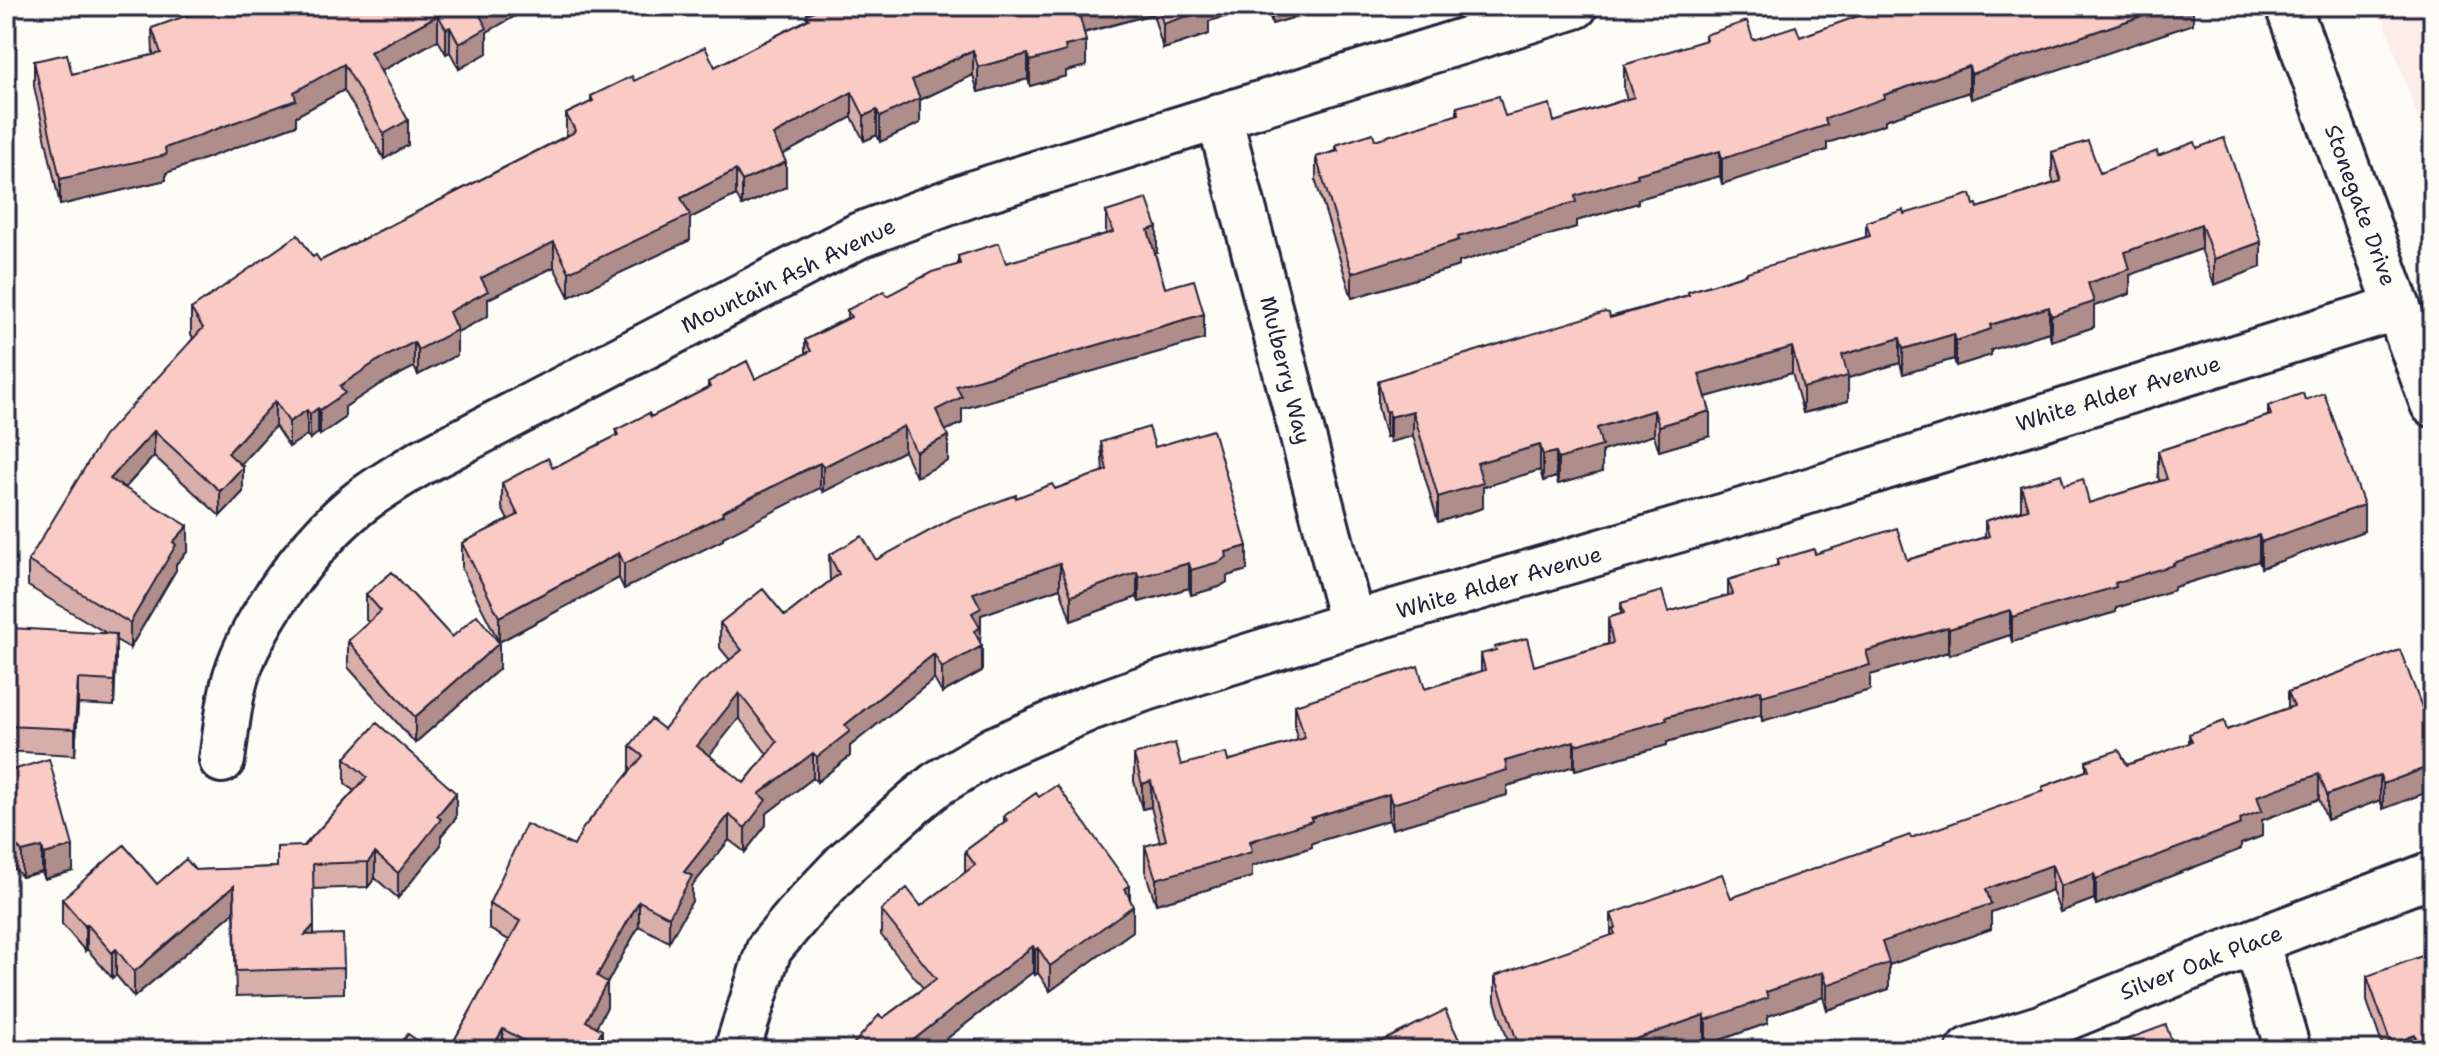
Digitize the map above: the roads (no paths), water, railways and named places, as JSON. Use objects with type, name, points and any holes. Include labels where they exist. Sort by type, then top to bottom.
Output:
[{"type":"street","name":"Mountain Ash Avenue","points":[[222,760],[237,676],[269,609],[290,577],[333,527],[381,487],[420,463],[860,235],[977,192],[1575,6]]},
{"type":"street","name":"Stonegate Drive","points":[[2288,6],[2433,404]]},
{"type":"street","name":"Mulberry Way","points":[[1219,116],[1352,624]]},
{"type":"street","name":"White Alder Avenue","points":[[737,1050],[769,949],[807,904],[848,861],[937,784],[993,750],[1087,709],[1352,624],[1770,503],[2398,307]]},
{"type":"street","name":"Silver Oak Place","points":[[1969,1050],[2043,1027],[2433,874]]},
{"type":"street","points":[[2256,941],[2288,1050]]}]
